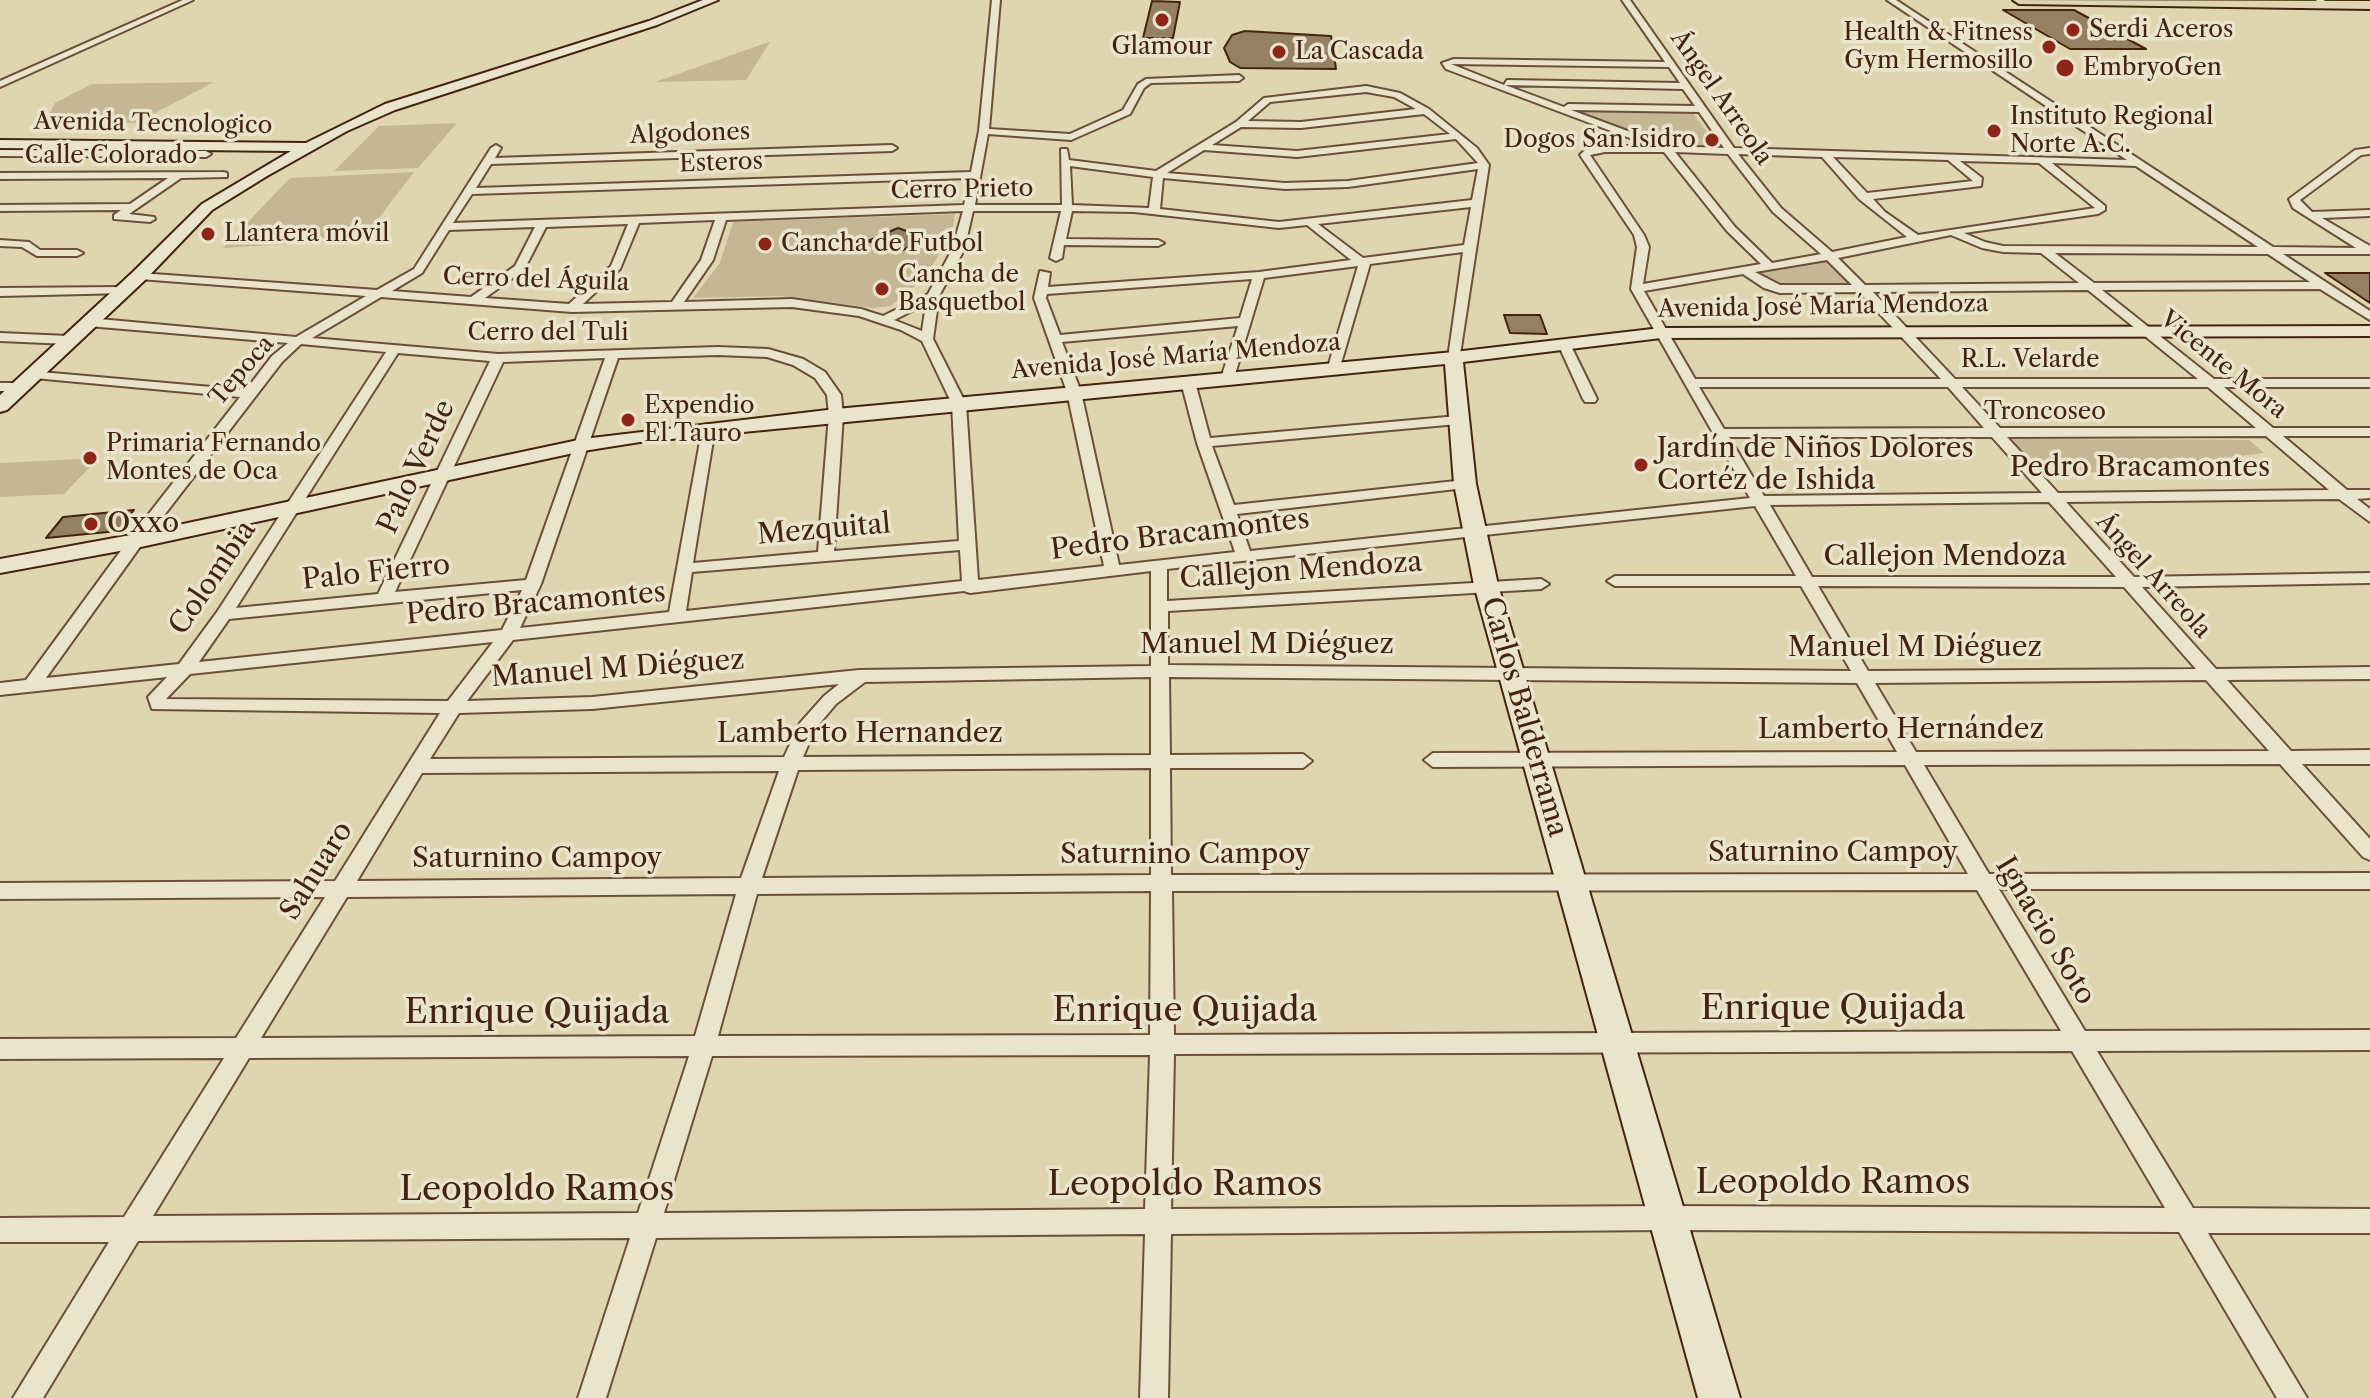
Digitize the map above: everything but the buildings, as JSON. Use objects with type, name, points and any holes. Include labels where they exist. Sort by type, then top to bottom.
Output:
[{"type":"main road","points":[[2019,0],[2370,4]]},
{"type":"main road","points":[[2299,0],[2370,4]]},
{"type":"street","points":[[0,84],[189,0]]},
{"type":"street","points":[[0,406],[139,276],[201,212],[306,147],[382,110],[665,19],[713,0]]},
{"type":"street","points":[[970,588],[959,404],[927,339],[933,296],[958,250],[969,208],[984,131],[996,0]]},
{"type":"street","name":"Ángel Arreola","points":[[1626,0],[1728,150],[1777,210],[1830,256],[1905,331],[2370,852]]},
{"type":"street","points":[[1891,0],[2259,247],[2274,252],[2370,316]]},
{"type":"street","points":[[1669,65],[1446,63],[1667,149],[1731,229],[1769,266]]},
{"type":"street","points":[[984,131],[1071,137],[1122,116],[1132,108],[1141,86],[1149,81],[1239,78]]},
{"type":"street","points":[[1492,83],[1684,86]]},
{"type":"street","points":[[197,219],[355,129],[457,86]]},
{"type":"street","points":[[1065,162],[1158,174],[1243,184],[1315,186],[1484,165],[1474,150],[1426,111],[1397,95],[1366,89],[1267,100],[1239,124],[1158,174]]},
{"type":"street","points":[[306,147],[318,145],[374,117],[412,104]]},
{"type":"street","points":[[1555,107],[1701,109]]},
{"type":"street","points":[[1239,124],[1301,125],[1426,111]]},
{"type":"street","points":[[886,178],[895,135]]},
{"type":"street","points":[[1203,147],[1297,154],[1458,136]]},
{"type":"street","name":"Avenida Tecnologico","points":[[0,144],[306,147]]},
{"type":"street","points":[[217,209],[230,196],[309,150],[306,147]]},
{"type":"street","points":[[1056,258],[1067,208],[1064,147]]},
{"type":"street","name":"Algodones","points":[[492,155],[892,148]]},
{"type":"street","points":[[2043,161],[2101,208],[2098,211],[1952,231],[1830,256],[1637,289],[1643,247],[1639,235],[1585,155],[1605,149],[1667,149],[2138,163]]},
{"type":"street","points":[[2368,248],[2310,215],[2297,206],[2294,199],[2358,152],[2370,151]]},
{"type":"street","points":[[0,153],[206,154],[208,157],[118,217],[150,219]]},
{"type":"street","name":"Tepoca","points":[[31,686],[136,541],[277,359],[299,340],[371,295],[418,271],[492,155]]},
{"type":"street","points":[[1826,155],[1863,197],[1915,238]]},
{"type":"street","points":[[1863,197],[1977,184],[1978,180],[1952,159]]},
{"type":"street","name":"Carlos Balderrama","points":[[1484,165],[1454,358],[1458,420],[1472,531],[1719,1398]]},
{"type":"street","points":[[1154,211],[1158,174]]},
{"type":"street","name":"Calle Colorado","points":[[0,176],[223,175]]},
{"type":"street","name":"Esteros","points":[[471,191],[973,175]]},
{"type":"street","name":"Cerro Prieto","points":[[446,227],[969,208],[1154,211],[1265,224],[1312,224],[1476,203]]},
{"type":"street","points":[[0,208],[131,207]]},
{"type":"street","points":[[2310,215],[2370,213]]},
{"type":"street","points":[[677,304],[707,260],[721,218]]},
{"type":"street","points":[[572,308],[616,267],[635,220]]},
{"type":"street","points":[[472,302],[520,268],[542,223]]},
{"type":"street","points":[[1312,224],[1366,266],[1334,367]]},
{"type":"street","points":[[1952,231],[1991,248],[2046,251],[2368,248]]},
{"type":"street","points":[[1061,242],[1158,243]]},
{"type":"street","points":[[0,243],[25,244],[37,253],[77,253]]},
{"type":"street","points":[[1042,291],[1259,275],[1469,248]]},
{"type":"street","points":[[2274,252],[2368,248]]},
{"type":"street","name":"Vicente Mora","points":[[2046,251],[2210,382],[2370,517]]},
{"type":"street","points":[[1744,270],[1768,286],[1780,289],[2324,285]]},
{"type":"street","points":[[1044,273],[1041,301],[1074,392],[1113,572]]},
{"type":"street","points":[[1228,378],[1259,275]]},
{"type":"street","name":"Cerro del Águila","points":[[139,276],[572,308],[792,303],[861,313],[927,339]]},
{"type":"street","name":"Ignacio Soto","points":[[1637,289],[1909,758],[2293,1398]]},
{"type":"street","points":[[0,292],[123,291]]},
{"type":"street","points":[[884,320],[933,296]]},
{"type":"street","points":[[1055,339],[1247,321]]},
{"type":"street","name":"Cerro del Tuli","points":[[88,322],[498,358],[718,351],[768,353],[798,362],[820,375],[834,395],[836,415],[826,556]]},
{"type":"street","name":"Avenida José María Mendoza","points":[[0,566],[136,541],[583,445],[708,428],[1454,358],[1661,333],[2370,331]]},
{"type":"street","points":[[0,337],[68,340]]},
{"type":"street","points":[[1564,344],[1590,399]]},
{"type":"street","name":"Colombia","points":[[166,707],[158,705],[157,697],[185,669],[224,614],[394,349]]},
{"type":"street","name":"Sahuaro","points":[[27,1398],[453,707],[509,633],[533,584],[612,356]]},
{"type":"street","name":"Palo Verde","points":[[384,599],[439,476],[498,358]]},
{"type":"street","points":[[34,374],[248,394]]},
{"type":"street","points":[[1188,382],[1204,443],[1244,555]]},
{"type":"street","name":"R.L. Velarde","points":[[1690,383],[2370,383]]},
{"type":"street","points":[[0,387],[20,387]]},
{"type":"street","points":[[1204,443],[1458,420]]},
{"type":"street","points":[[676,618],[708,428]]},
{"type":"street","name":"Troncoseo","points":[[1720,433],[1998,435],[2370,432]]},
{"type":"street","points":[[1228,510],[1465,484]]},
{"type":"street","name":"Pedro Bracamontes","points":[[0,689],[509,633],[970,588],[1244,555],[1762,501],[2370,494]]},
{"type":"street","name":"Mezquital","points":[[685,568],[968,545]]},
{"type":"street","points":[[1154,1398],[1162,1045],[1159,565]]},
{"type":"street","name":"Callejon Mendoza","points":[[1615,581],[2129,582],[2370,578]]},
{"type":"street","name":"Palo Fierro","points":[[224,614],[533,584]]},
{"type":"street","name":"Callejon Mendoza","points":[[1160,606],[1541,584]]},
{"type":"street","name":"Manuel M Diéguez","points":[[166,707],[453,707],[592,703],[859,676],[1161,671],[1863,677],[2370,673]]},
{"type":"street","points":[[592,1398],[704,1046],[749,885],[791,763],[807,727],[830,700],[859,676]]},
{"type":"street","name":"Lamberto Hernández","points":[[1433,760],[2370,757]]},
{"type":"street","name":"Lamberto Hernandez","points":[[418,766],[1303,761]]},
{"type":"street","name":"Saturnino Campoy","points":[[0,891],[1162,883],[2370,881]]},
{"type":"street","name":"Enrique Quijada","points":[[0,1049],[2370,1040]]},
{"type":"street","name":"Leopoldo Ramos","points":[[0,1230],[1667,1218],[2370,1221]]},
{"type":"shaded area","points":[[769,42],[746,80],[655,82]]},
{"type":"shaded area","points":[[214,82],[136,123],[59,121],[50,113],[55,103],[92,84]]},
{"type":"shaded area","points":[[1571,110],[1692,112],[1717,146],[1665,145]]},
{"type":"shaded area","points":[[457,123],[418,168],[334,171],[379,126]]},
{"type":"shaded area","points":[[414,172],[362,240],[223,248],[290,178]]},
{"type":"shaded area","points":[[955,214],[951,237],[923,279],[891,306],[874,308],[781,296],[693,298],[720,263],[733,222]]},
{"type":"shaded area","points":[[1825,261],[1852,286],[1778,287],[1757,272]]},
{"type":"shaded area","points":[[2011,439],[2249,440],[2264,453],[2116,472],[2043,473]]},
{"type":"shaded area","points":[[99,458],[64,494],[0,497],[0,463]]},
{"type":"place","name":"Glamour","points":[[1162,20]]},
{"type":"place","name":"Serdi Aceros","points":[[2073,30]]},
{"type":"place","name":"Health & Fitness Gym Hermosillo","points":[[2049,47]]},
{"type":"place","name":"La Cascada","points":[[1279,52]]},
{"type":"place","name":"EmbryoGen","points":[[2065,68]]},
{"type":"place","name":"Instituto Regional Norte A.C.","points":[[1994,131]]},
{"type":"place","name":"Dogos San Isidro","points":[[1712,140]]},
{"type":"place","name":"Llantera móvil","points":[[208,234]]},
{"type":"place","name":"Cancha de Futbol","points":[[765,244]]},
{"type":"place","name":"Cancha de Basquetbol","points":[[882,289]]},
{"type":"place","name":"Expendio El Tauro","points":[[628,420]]},
{"type":"place","name":"Primaria Fernando Montes de Oca","points":[[90,458]]},
{"type":"place","name":"Jardín de Niños Dolores Cortéz de Ishida","points":[[1641,465]]},
{"type":"place","name":"Oxxo","points":[[91,524]]}]
